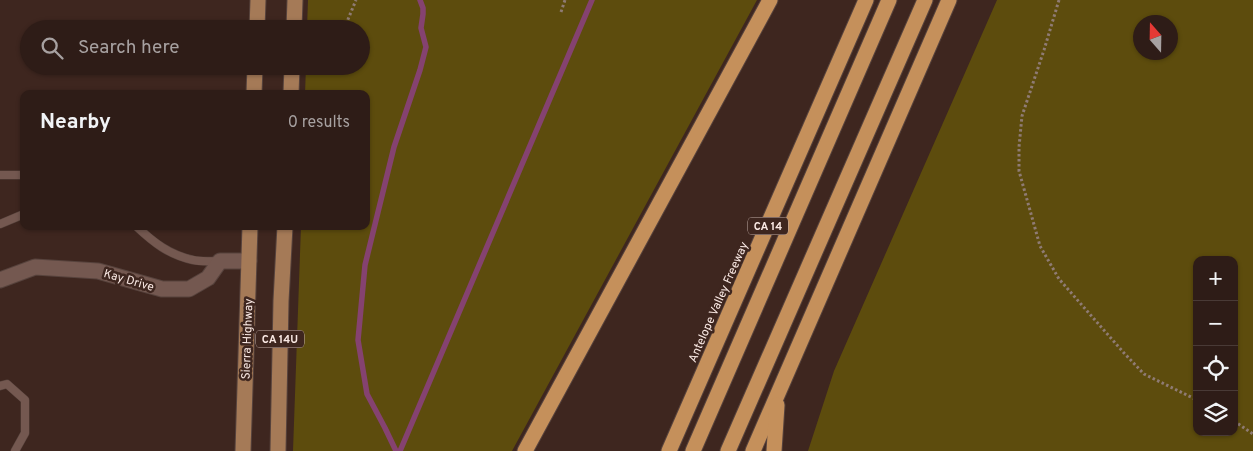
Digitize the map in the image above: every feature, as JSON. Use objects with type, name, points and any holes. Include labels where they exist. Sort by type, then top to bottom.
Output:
[{"type":"highway","points":[[525,451],[770,0]]},
{"type":"highway","name":"Antelope Valley Freeway","points":[[669,451],[866,0]]},
{"type":"highway","points":[[693,451],[889,0]]},
{"type":"highway","points":[[728,451],[925,0]]},
{"type":"highway","points":[[753,451],[949,0]]},
{"type":"highway","points":[[774,451],[778,394]]},
{"type":"main road","points":[[257,20],[258,0]]},
{"type":"main road","points":[[294,20],[295,0]]},
{"type":"main road","points":[[254,90],[255,75]]},
{"type":"main road","points":[[291,90],[292,75]]},
{"type":"main road","name":"Sierra Highway","points":[[243,451],[250,230]]},
{"type":"main road","name":"CA 14U","points":[[278,451],[284,230]]},
{"type":"street","points":[[220,261],[249,261]]},
{"type":"street","name":"Kay Drive","points":[[0,280],[35,267],[98,271],[162,289],[189,289],[208,278],[220,261]]},
{"type":"lane","points":[[0,175],[20,174]]},
{"type":"lane","points":[[0,224],[20,216]]},
{"type":"lane","points":[[140,230],[154,242],[179,256],[194,260],[220,261]]},
{"type":"lane","points":[[0,386],[7,384],[25,400],[24,433],[15,451]]},
{"type":"path","points":[[348,20],[356,0]]},
{"type":"path","points":[[561,12],[565,0]]},
{"type":"path","points":[[1058,0],[1022,116],[1019,147],[1019,171],[1040,246],[1059,279],[1124,354],[1144,374],[1193,398]]},
{"type":"path","points":[[1238,424],[1253,434]]},
{"type":"shaded area","points":[[308,0],[757,0],[512,451],[293,451],[301,230],[370,230],[370,90],[305,90],[306,75],[370,75],[370,20],[307,20]]},
{"type":"shaded area","points":[[997,0],[1253,0],[1253,451],[808,451],[834,371]]},
{"type":"waterway","points":[[396,451],[367,394],[358,340],[365,265],[394,147],[426,47],[421,28],[423,8],[420,0]]},
{"type":"waterway","points":[[400,451],[592,0]]}]
